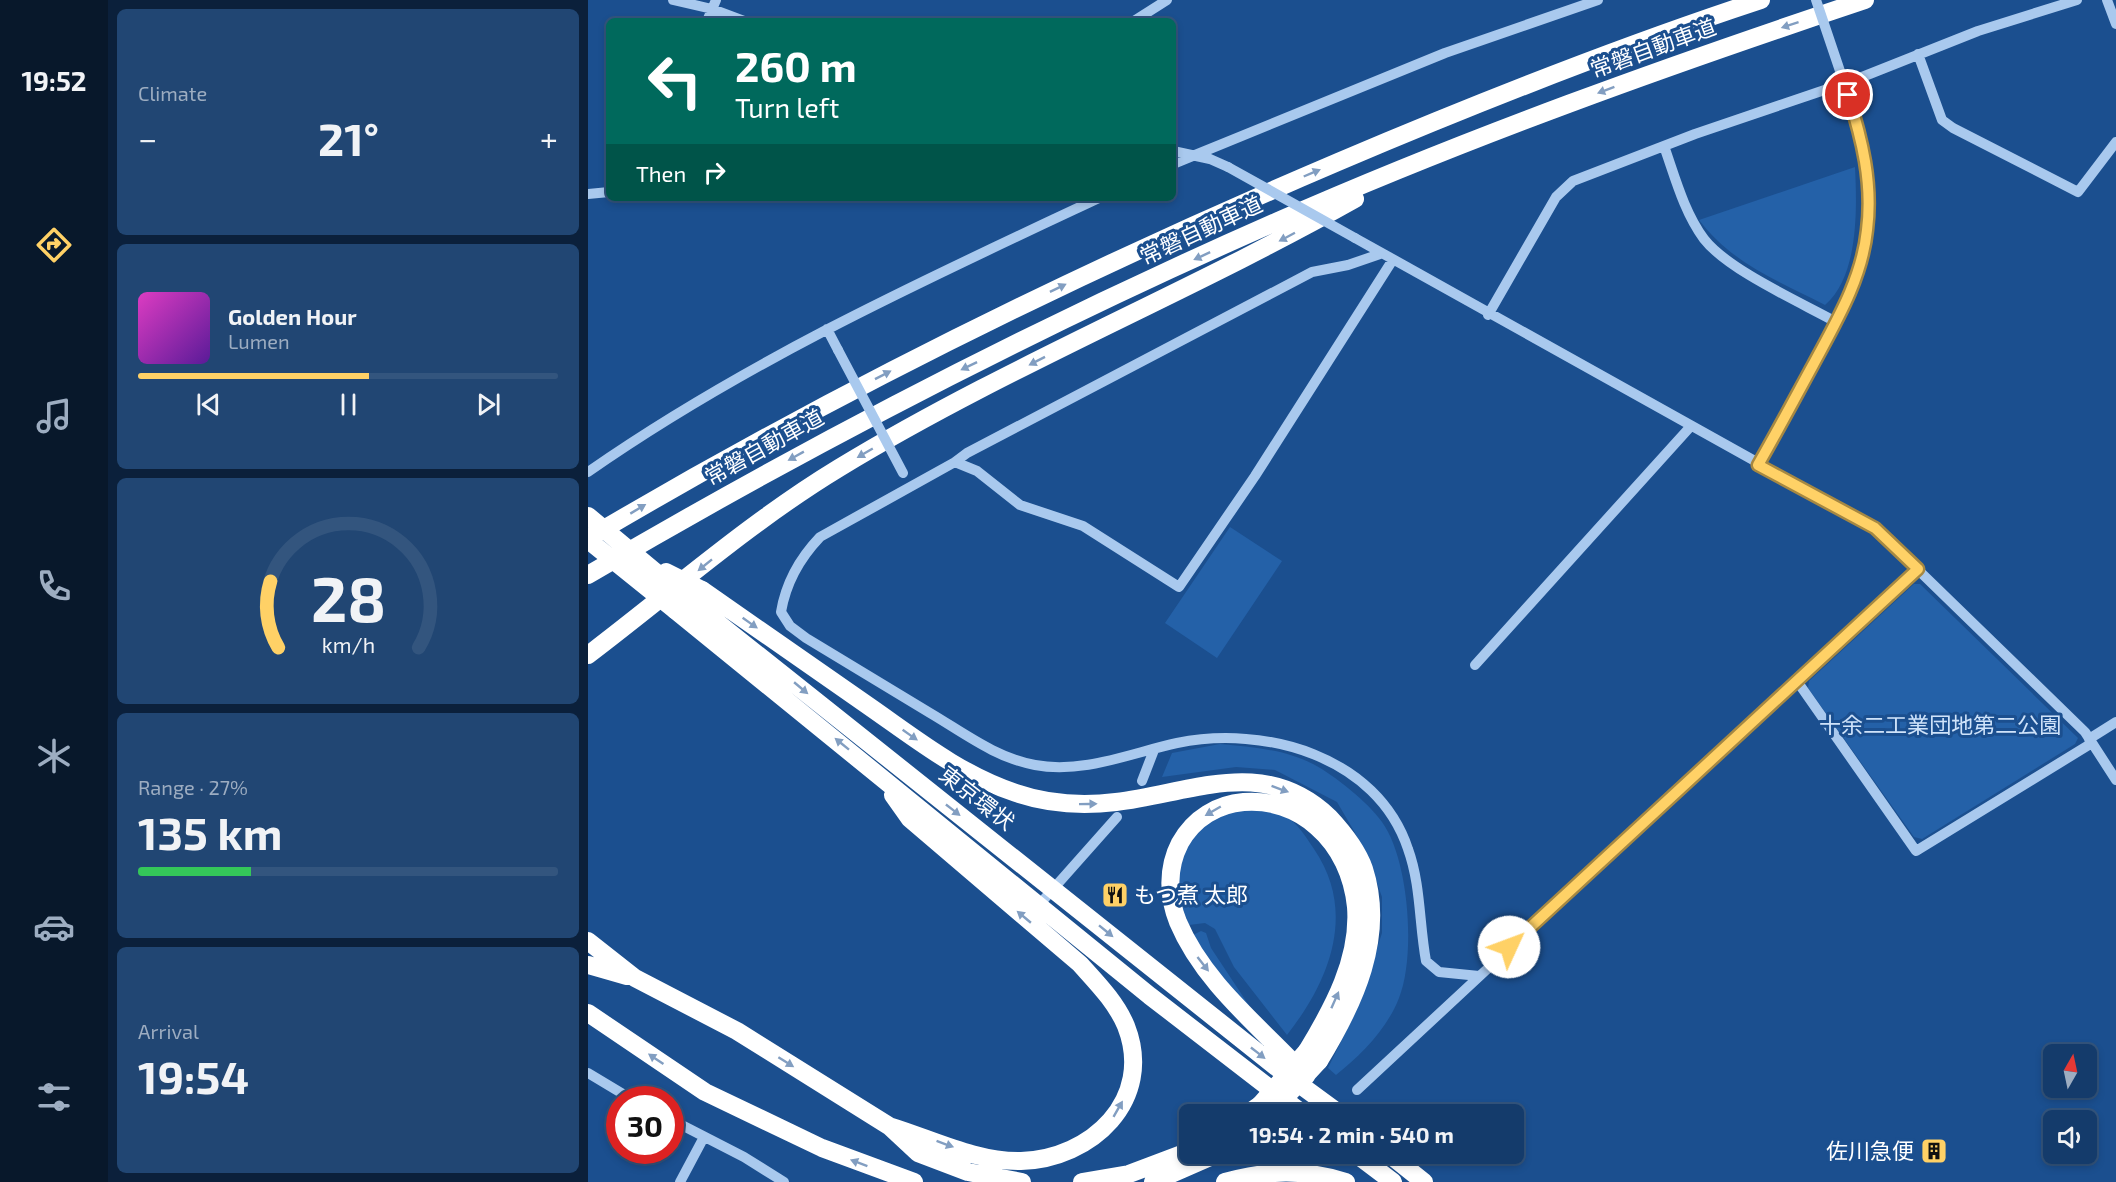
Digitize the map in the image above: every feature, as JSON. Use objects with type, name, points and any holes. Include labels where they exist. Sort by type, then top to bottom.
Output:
[{"type":"highway","name":"常磐自動車道","points":[[588,539],[817,409],[1089,273],[1252,198],[1422,126],[1619,50],[1761,0]]},
{"type":"highway","name":"常磐自動車道","points":[[588,575],[830,438],[959,371],[1278,221],[1429,157],[1625,83],[1865,0]]},
{"type":"highway","points":[[588,656],[757,523],[837,469],[902,431],[1012,373],[1284,239],[1429,157]]},
{"type":"highway","name":"東京環状","points":[[588,516],[689,600],[876,772],[1157,1003],[1290,1104]]},
{"type":"highway","name":"東京環状","points":[[588,539],[689,600],[1262,1056],[1327,1104]]},
{"type":"highway","points":[[689,600],[946,760],[998,787],[1038,800],[1096,804],[1214,783],[1248,782],[1282,789],[1318,807],[1344,834],[1363,866],[1368,884],[1372,918],[1364,970],[1346,1014],[1313,1056],[1269,1104]]},
{"type":"highway","points":[[876,772],[910,819],[1072,958],[1101,987],[1126,1027],[1132,1066],[1126,1094],[1113,1119],[1099,1135],[1062,1155],[1042,1159],[1000,1161],[889,1126]]},
{"type":"highway","points":[[1313,1056],[1346,976],[1352,953],[1356,909],[1354,891],[1345,865],[1318,827],[1286,808],[1257,801],[1231,802],[1215,809],[1196,822],[1185,835],[1172,866],[1172,903],[1183,933],[1200,962],[1332,1104]]},
{"type":"highway","points":[[588,941],[635,978],[737,1031],[889,1126],[918,1153],[968,1172],[1022,1182]]},
{"type":"highway","points":[[588,965],[635,978]]},
{"type":"highway","points":[[588,1013],[705,1092],[822,1148],[914,1182]]},
{"type":"highway","points":[[1082,1182],[1137,1172],[1179,1155]]},
{"type":"highway","points":[[1153,1182],[1194,1164]]},
{"type":"highway","points":[[1369,1164],[1393,1182]]},
{"type":"highway","points":[[1402,1164],[1424,1182]]},
{"type":"highway","points":[[1225,1182],[1260,1173],[1281,1171],[1304,1172],[1346,1182]]},
{"type":"street","points":[[674,0],[714,4],[739,18]]},
{"type":"street","points":[[1139,18],[1167,0]]},
{"type":"street","points":[[1176,163],[1444,53],[1598,0]]},
{"type":"street","points":[[1758,465],[1836,322],[1860,265],[1866,237],[1869,205],[1863,146],[1816,0]]},
{"type":"street","points":[[1488,315],[1562,189],[1574,181],[1665,146],[1857,79],[2003,23],[2077,0]]},
{"type":"street","points":[[2107,0],[2116,24]]},
{"type":"street","points":[[708,18],[714,4]]},
{"type":"street","points":[[1918,54],[1942,120],[1953,128],[2078,192],[2116,142]]},
{"type":"street","points":[[1665,146],[1686,207],[1695,226],[1712,248],[1738,268],[1836,322]]},
{"type":"street","points":[[1176,152],[1228,167],[1488,315],[1875,528],[2091,741],[2116,780]]},
{"type":"street","points":[[588,194],[606,192]]},
{"type":"street","points":[[588,472],[682,409],[827,329],[1093,201]]},
{"type":"street","points":[[1380,254],[1348,265],[1312,272],[967,453],[955,462],[820,537],[803,554],[783,598],[781,612],[790,626],[1007,759],[1067,768],[1177,743],[1204,740],[1267,741],[1295,746],[1323,757],[1346,770],[1382,800],[1408,846],[1416,872],[1426,961],[1439,972],[1479,976]]},
{"type":"street","points":[[955,462],[977,471],[1020,505],[1083,526],[1179,587],[1249,486],[1392,261]]},
{"type":"street","points":[[827,329],[910,485]]},
{"type":"street","points":[[1475,665],[1691,426]]},
{"type":"street","points":[[1357,1090],[1918,569]]},
{"type":"street","points":[[1797,681],[1916,851],[2091,741],[2116,722]]},
{"type":"street","points":[[1142,781],[1154,750]]},
{"type":"street","points":[[1038,906],[1117,817]]},
{"type":"street","points":[[588,1073],[610,1086]]},
{"type":"street","points":[[684,1126],[784,1182]]},
{"type":"street","points":[[680,1182],[704,1137]]},
{"type":"green space","points":[[1855,167],[1854,240],[1850,259],[1836,292],[1825,305],[1741,260],[1712,235],[1699,220]]},
{"type":"green space","points":[[1230,527],[1282,561],[1217,658],[1165,623]]},
{"type":"green space","name":"十余二工業団地第二公園","points":[[1914,584],[1920,584],[2078,738],[2075,744],[1922,839],[1914,837],[1808,688],[1809,681]]},
{"type":"green space","points":[[1220,744],[1279,752],[1313,764],[1360,798],[1382,822],[1391,838],[1404,883],[1407,908],[1407,958],[1404,980],[1399,998],[1388,1020],[1364,1050],[1336,1075],[1328,1068],[1357,1009],[1382,933],[1382,897],[1371,866],[1337,802],[1275,770],[1236,767],[1162,777],[1172,753]]},
{"type":"green space","points":[[1261,808],[1288,818],[1301,830],[1327,873],[1334,897],[1336,921],[1333,945],[1326,969],[1302,1014],[1287,1035],[1234,967],[1215,929],[1205,923],[1189,925],[1179,899],[1179,871],[1184,848],[1206,824],[1229,810]]},
{"type":"green space","points":[[1201,931],[1206,933],[1211,948],[1252,1010],[1227,988],[1193,935]]},
{"type":"place","name":"もつ煮 太郎","points":[[1115,895]]},
{"type":"place","name":"佐川急便","points":[[1934,1151]]},
{"type":"route","points":[[1509,947],[1918,569],[1875,528],[1758,465],[1845,304],[1853,287],[1865,245],[1868,229],[1868,176],[1863,146],[1848,95]]}]
